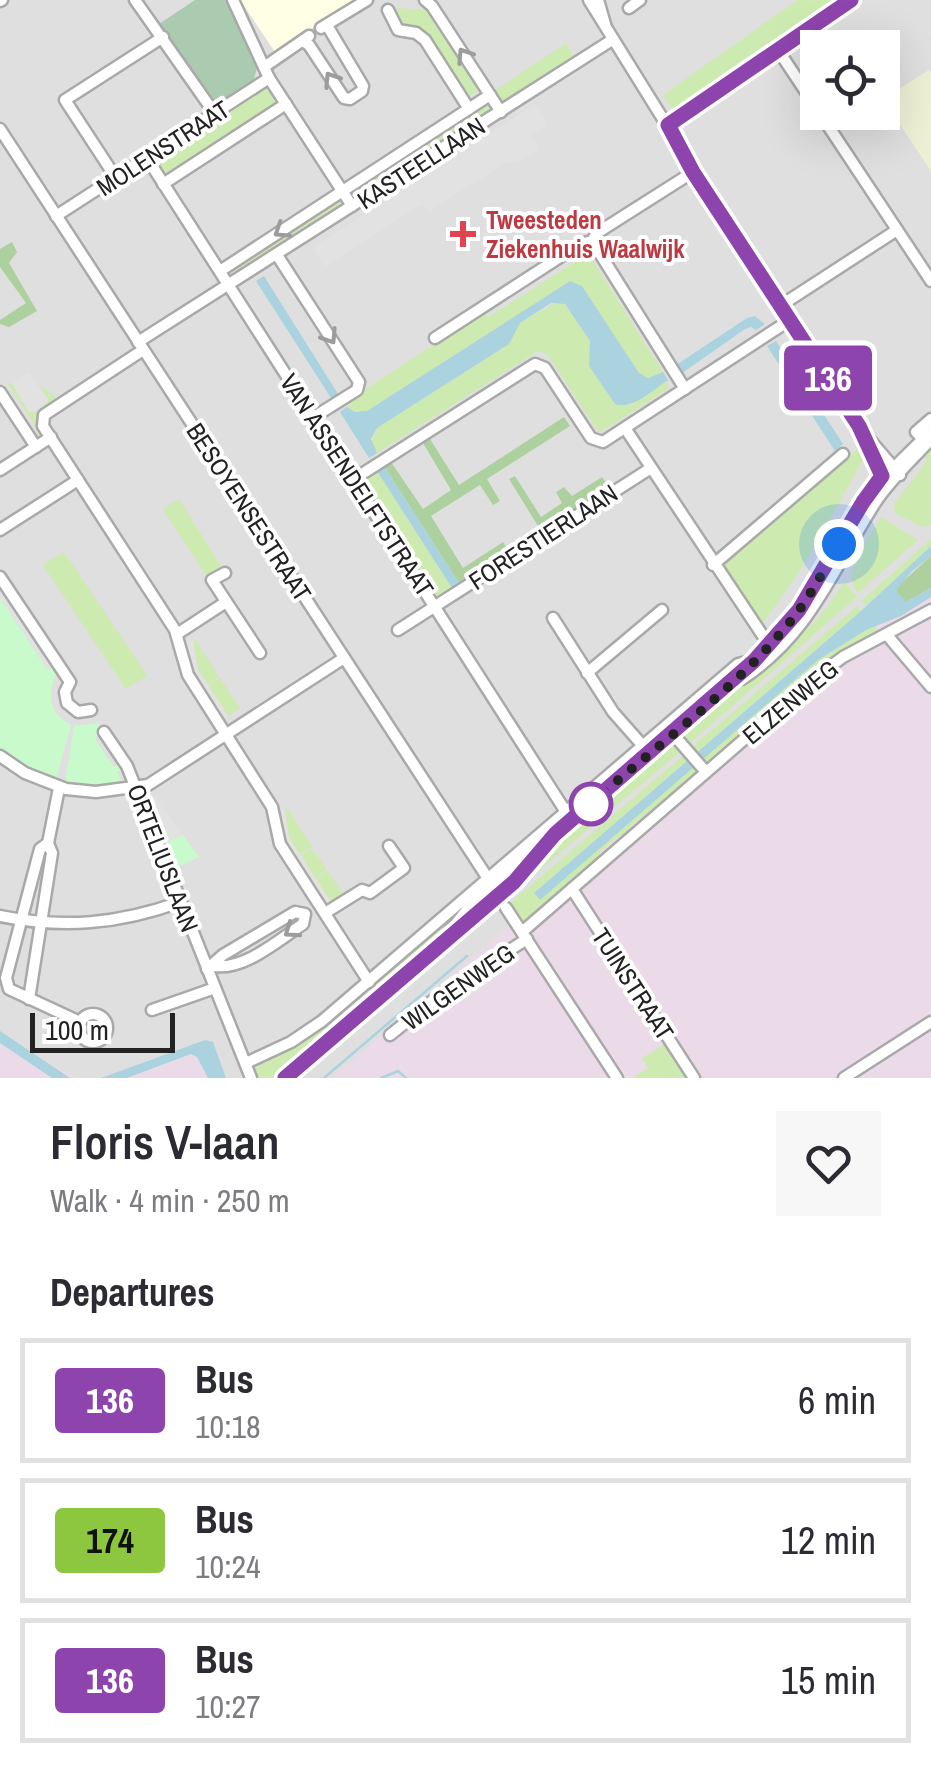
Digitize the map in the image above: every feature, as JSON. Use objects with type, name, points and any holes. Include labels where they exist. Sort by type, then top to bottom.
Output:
[{"type":"street","points":[[135,0],[215,114]]},
{"type":"street","points":[[232,0],[266,73],[352,206]]},
{"type":"street","name":"MOLENSTRAAT","points":[[56,216],[215,114],[306,39],[344,98],[362,92],[363,86],[324,28],[367,0]]},
{"type":"street","points":[[425,0],[501,112]]},
{"type":"street","points":[[589,0],[693,172],[859,426],[886,481]]},
{"type":"street","points":[[598,0],[609,35]]},
{"type":"street","points":[[629,8],[640,0]]},
{"type":"street","points":[[668,125],[851,0]]},
{"type":"street","points":[[388,10],[398,30],[416,33],[426,40],[468,109]]},
{"type":"street","name":"KASTEELLAAN","points":[[51,438],[43,426],[44,415],[229,284],[501,112],[609,35]]},
{"type":"street","points":[[116,178],[65,100],[163,37]]},
{"type":"street","points":[[778,50],[800,84]]},
{"type":"street","name":"KASTEELLAAN","points":[[220,270],[490,95]]},
{"type":"street","name":"MOLENSTRAAT","points":[[164,184],[286,104]]},
{"type":"street","name":"BESOYENSESTRAAT","points":[[0,129],[492,886]]},
{"type":"street","points":[[831,130],[931,281]]},
{"type":"street","name":"VAN ASSENDELFTSTRAAT","points":[[147,158],[566,812]]},
{"type":"street","points":[[434,338],[693,172]]},
{"type":"street","points":[[780,306],[897,230]]},
{"type":"street","points":[[592,240],[594,249],[685,389]]},
{"type":"street","points":[[277,255],[359,382],[357,390],[314,418]]},
{"type":"street","points":[[354,479],[528,367],[540,364],[591,438],[603,442],[790,320]]},
{"type":"street","points":[[0,392],[36,447]]},
{"type":"street","points":[[246,1062],[291,1042],[322,1021],[492,886],[514,882],[555,834],[772,650],[863,502],[927,438],[916,432],[931,419]]},
{"type":"street","points":[[859,426],[896,470]]},
{"type":"street","points":[[625,428],[772,650]]},
{"type":"street","points":[[0,470],[51,438],[177,634],[188,675],[272,807],[280,844],[369,982]]},
{"type":"street","points":[[713,565],[843,454]]},
{"type":"street","name":"FORESTIERLAAN","points":[[398,630],[651,468]]},
{"type":"street","points":[[0,530],[78,480]]},
{"type":"street","points":[[224,573],[212,580],[260,653]]},
{"type":"street","points":[[0,577],[70,682],[65,692],[67,703],[78,712],[92,710]]},
{"type":"street","points":[[177,634],[226,602]]},
{"type":"street","points":[[587,673],[662,610]]},
{"type":"street","name":"ELZENWEG","points":[[524,936],[703,768],[816,677],[843,657],[931,610]]},
{"type":"street","points":[[552,618],[612,712],[642,746]]},
{"type":"street","points":[[887,635],[931,687]]},
{"type":"street","points":[[724,690],[754,661],[772,650]]},
{"type":"street","points":[[0,756],[25,774],[59,788],[96,792],[135,788],[151,783],[344,658]]},
{"type":"street","points":[[285,1078],[440,944],[566,812],[738,664],[754,661]]},
{"type":"street","name":"ORTELIUSLAAN","points":[[104,732],[128,766],[251,1078]]},
{"type":"street","points":[[672,734],[703,768]]},
{"type":"street","points":[[29,998],[52,853],[48,843],[59,788]]},
{"type":"street","points":[[48,843],[40,849],[6,978],[9,989],[80,1022]]},
{"type":"street","points":[[325,914],[362,890],[370,893],[404,868],[390,846]]},
{"type":"street","name":"TUINSTRAAT","points":[[572,889],[694,1078]]},
{"type":"street","points":[[0,916],[41,924],[78,925],[118,921],[180,902]]},
{"type":"street","points":[[506,908],[617,1078]]},
{"type":"street","points":[[295,912],[304,914],[302,924],[256,954],[229,968],[210,967],[295,912]]},
{"type":"street","name":"WILGENWEG","points":[[390,1035],[524,936]]},
{"type":"street","points":[[152,1010],[215,988]]},
{"type":"street","points":[[844,1078],[931,1022]]},
{"type":"shaded area","points":[[0,0],[931,0],[931,625],[372,1078],[0,1078]]},
{"type":"shaded area","points":[[195,0],[227,0],[257,67],[254,80],[215,105],[159,24]]},
{"type":"shaded area","points":[[240,0],[355,0],[355,1],[275,52]]},
{"type":"shaded area","points":[[931,72],[931,171],[900,124],[900,88]]},
{"type":"shaded area","points":[[536,104],[548,124],[531,135],[540,149],[519,162],[505,163],[430,211],[422,204],[325,267],[312,248]]},
{"type":"shaded area","points":[[28,372],[49,400],[37,411],[29,412],[12,383]]},
{"type":"shaded area","points":[[931,566],[931,1078],[332,1078],[892,598]]},
{"type":"shaded area","points":[[0,585],[54,666],[48,670],[0,598]]},
{"type":"shaded area","points":[[193,641],[198,670],[228,716],[221,720],[190,672],[184,642]]},
{"type":"shaded area","points":[[155,797],[183,835],[161,845],[145,801]]},
{"type":"shaded area","points":[[285,809],[289,838],[331,902],[325,907],[281,840],[277,810]]},
{"type":"shaded area","points":[[205,1040],[214,1078],[101,1078]]},
{"type":"shaded area","points":[[0,1042],[78,1078],[0,1078]]},
{"type":"green space","points":[[797,0],[835,0],[673,110],[663,95]]},
{"type":"green space","points":[[397,8],[429,10],[480,89],[466,99],[425,36],[405,31],[395,20]]},
{"type":"green space","points":[[566,43],[574,56],[505,100],[498,99],[493,92]]},
{"type":"green space","points":[[268,88],[277,99],[275,106],[172,173],[161,171],[157,160],[161,154]]},
{"type":"green space","points":[[489,102],[490,110],[356,196],[350,195],[349,192]]},
{"type":"green space","points":[[338,199],[342,205],[237,273],[232,266]]},
{"type":"green space","points":[[12,242],[17,252],[9,263],[37,311],[9,327],[0,324],[0,320],[26,303],[0,267],[0,249]]},
{"type":"green space","points":[[583,245],[663,372],[648,378],[639,373],[582,286],[570,281],[367,411],[355,412],[347,407],[352,403],[350,399],[483,312],[488,317],[580,259],[577,250]]},
{"type":"green space","points":[[558,301],[584,329],[591,349],[589,366],[615,404],[631,405],[668,380],[668,389],[599,433],[547,354],[538,351],[377,453],[371,443],[377,428],[509,344],[520,323]]},
{"type":"green space","points":[[12,383],[29,412],[48,400],[39,384],[55,397],[54,403],[37,417],[40,437],[33,435],[38,431],[8,384]]},
{"type":"green space","points":[[564,417],[570,426],[487,479],[500,501],[493,505],[480,485],[431,516],[463,568],[503,542],[509,552],[459,583],[384,466],[391,462],[423,509],[451,490],[423,443],[430,439],[459,485]]},
{"type":"green space","points":[[931,446],[931,525],[922,527],[895,513],[894,504],[927,461],[924,454]]},
{"type":"green space","points":[[858,448],[866,455],[803,566],[760,628],[718,568]]},
{"type":"green space","points":[[377,471],[452,588],[434,597],[360,481]]},
{"type":"green space","points":[[515,476],[541,517],[562,503],[556,492],[564,487],[572,496],[602,477],[609,487],[541,531],[509,479]]},
{"type":"green space","points":[[179,499],[223,569],[208,578],[163,509]]},
{"type":"green space","points":[[881,517],[918,540],[858,593],[853,585],[854,566]]},
{"type":"green space","points":[[931,539],[931,546],[866,606],[861,601]]},
{"type":"green space","points":[[64,552],[147,676],[126,689],[43,565]]},
{"type":"green space","points":[[931,556],[931,588],[902,601],[896,590],[899,585]]},
{"type":"green space","points":[[844,581],[857,597],[689,744],[682,733],[808,628]]},
{"type":"green space","points":[[0,598],[47,669],[54,666],[57,671],[52,702],[57,714],[71,725],[56,780],[0,751]]},
{"type":"green space","points":[[857,606],[861,611],[696,753],[691,748]]},
{"type":"green space","points":[[874,625],[880,632],[834,657],[785,698],[780,698],[710,762],[701,760],[818,660]]},
{"type":"green space","points":[[196,640],[219,677],[208,684],[198,670],[193,641]]},
{"type":"green space","points":[[220,678],[240,708],[228,716],[208,685]]},
{"type":"green space","points":[[99,723],[102,728],[95,739],[114,767],[120,763],[124,768],[117,772],[121,781],[128,779],[129,783],[92,786],[65,782],[74,726]]},
{"type":"green space","points":[[669,744],[681,751],[523,884],[505,898],[501,896],[565,833]]},
{"type":"green space","points":[[685,754],[689,759],[534,893],[540,899],[695,765],[697,774],[600,852],[601,857],[569,883],[569,888],[562,888],[523,922],[510,903]]},
{"type":"green space","points":[[287,808],[312,846],[300,854],[289,838]]},
{"type":"green space","points":[[183,835],[199,857],[171,870],[161,845]]},
{"type":"green space","points":[[312,848],[327,870],[315,878],[301,855]]},
{"type":"green space","points":[[328,871],[345,897],[333,905],[316,879]]},
{"type":"green space","points":[[467,901],[428,948],[289,1068],[275,1078],[258,1078],[255,1070],[260,1061],[312,1037],[340,1018]]},
{"type":"green space","points":[[666,1043],[685,1078],[632,1078],[648,1068],[642,1058]]},
{"type":"water","points":[[264,276],[338,394],[331,398],[256,281]]},
{"type":"water","points":[[570,281],[582,286],[639,373],[648,378],[663,372],[668,380],[636,402],[615,404],[589,366],[590,341],[565,304],[551,303],[520,323],[509,344],[377,428],[371,439],[377,453],[369,458],[340,412],[347,407],[355,412],[367,411]]},
{"type":"water","points":[[755,316],[765,324],[756,330],[745,329],[678,376],[673,367]]},
{"type":"water","points":[[776,341],[843,444],[835,451],[767,346]]},
{"type":"water","points":[[384,466],[459,583],[452,588],[377,471]]},
{"type":"water","points":[[931,546],[931,556],[896,591],[906,602],[931,588],[931,597],[818,660],[540,900],[534,893]]},
{"type":"water","points":[[0,1031],[70,1078],[52,1078],[0,1043]]},
{"type":"water","points":[[205,1040],[213,1042],[226,1078],[208,1078],[197,1057],[191,1054],[127,1078],[101,1078]]},
{"type":"waterway","points":[[324,1078],[467,956]]},
{"type":"waterway","points":[[381,1078],[398,1071],[406,1078]]},
{"type":"bus line","name":"136","points":[[285,1078],[514,882],[555,834],[724,690],[778,637],[819,580],[882,476],[859,426],[693,172],[668,125],[851,0]]},
{"type":"place","name":"Tweesteden Ziekenhuis Waalwijk","points":[[463,234]]},
{"type":"route","points":[[591,804],[724,690],[778,637],[819,580],[839,544]]}]
